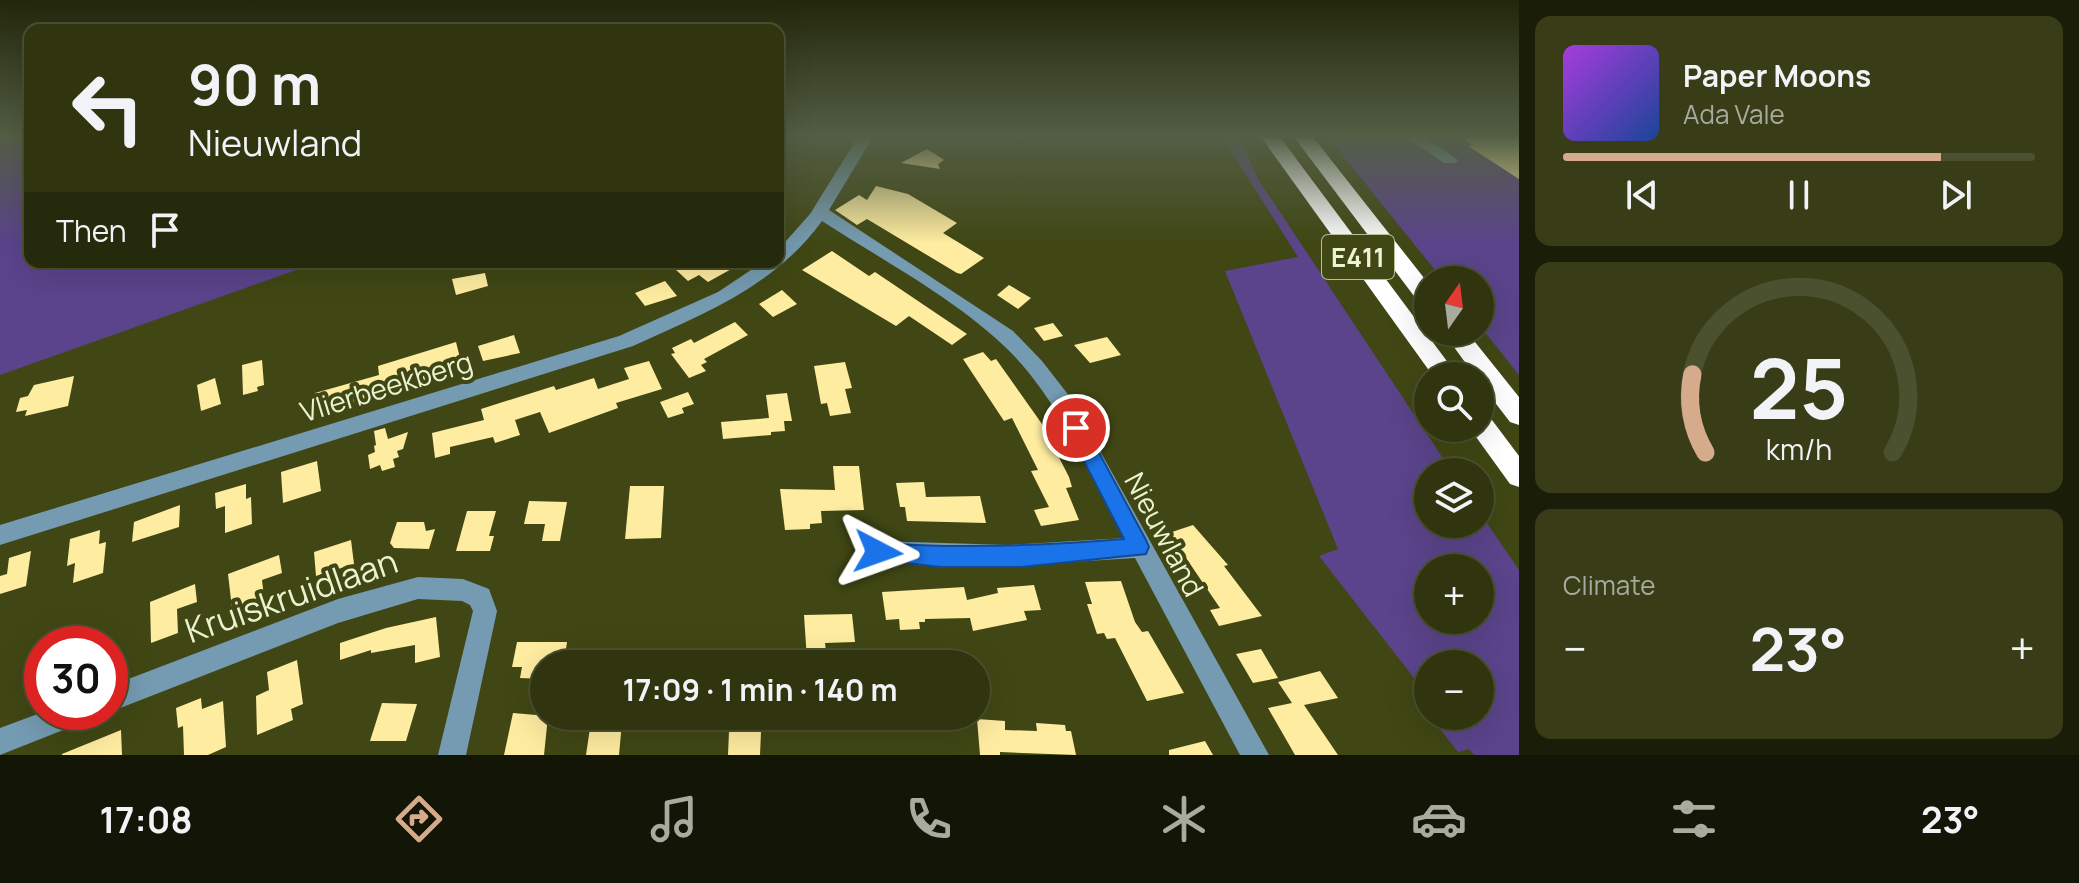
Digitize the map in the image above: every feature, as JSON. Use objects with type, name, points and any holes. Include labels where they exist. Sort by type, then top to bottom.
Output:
[{"type":"highway","name":"E411","points":[[1296,172],[1436,362]]},
{"type":"highway","name":"E411","points":[[1330,172],[1414,280]]},
{"type":"highway","points":[[1465,346],[1519,415]]},
{"type":"highway","points":[[1494,442],[1519,476]]},
{"type":"street","name":"Vlierbeekberg","points":[[784,253],[819,211],[844,172]]},
{"type":"street","name":"Nieuwland","points":[[819,211],[970,309],[1006,336],[1035,366],[1063,403],[1255,755]]},
{"type":"street","name":"Vlierbeekberg","points":[[0,535],[626,341],[725,297],[767,268]]},
{"type":"street","points":[[878,552],[941,557],[1021,557],[1139,547]]},
{"type":"street","name":"Kruiskruidlaan","points":[[128,692],[338,611],[418,588],[463,590],[480,597],[485,611],[452,755]]},
{"type":"street","points":[[0,742],[31,730]]},
{"type":"shaded area","points":[[0,172],[24,172],[24,268],[302,268],[0,375]]},
{"type":"shaded area","points":[[1244,172],[1255,172],[1414,415],[1414,442],[1432,442],[1443,458],[1414,458],[1414,538],[1494,538],[1494,533],[1519,570],[1519,755],[1474,755],[1469,749],[1458,752],[1441,730],[1494,730],[1494,650],[1414,650],[1414,678],[1319,556],[1338,549],[1225,271],[1298,257]]},
{"type":"shaded area","points":[[1356,172],[1519,172],[1519,375],[1494,344],[1494,266],[1432,266]]},
{"type":"building","points":[[876,186],[908,194],[957,223],[943,233],[984,258],[961,274],[957,273],[867,219],[857,225],[835,210],[859,195],[867,200]]},
{"type":"building","points":[[832,251],[869,276],[875,272],[967,334],[952,345],[909,316],[896,326],[802,270]]},
{"type":"building","points":[[733,268],[708,282],[699,275],[688,281],[675,269]]},
{"type":"building","points":[[485,273],[488,286],[456,295],[452,279]]},
{"type":"building","points":[[665,281],[677,296],[645,306],[635,293]]},
{"type":"building","points":[[1009,285],[1031,298],[1018,309],[997,295]]},
{"type":"building","points":[[782,290],[797,304],[773,317],[759,304]]},
{"type":"building","points":[[735,322],[748,335],[704,359],[707,362],[701,365],[706,371],[689,378],[671,354],[675,353],[672,348],[691,339],[694,343]]},
{"type":"building","points":[[1053,323],[1063,336],[1044,341],[1034,328]]},
{"type":"building","points":[[514,335],[520,353],[483,361],[478,346]]},
{"type":"building","points":[[1107,337],[1121,355],[1090,363],[1074,345]]},
{"type":"building","points":[[456,342],[460,358],[444,363],[448,374],[331,410],[331,405],[318,410],[315,393],[379,375],[378,366]]},
{"type":"building","points":[[983,352],[991,361],[996,359],[1042,424],[1069,477],[1072,487],[1066,488],[1079,520],[1041,526],[1034,510],[1049,507],[1031,471],[1038,470],[1012,418],[1004,421],[963,359]]},
{"type":"building","points":[[262,360],[264,385],[257,387],[258,391],[243,395],[242,365]]},
{"type":"building","points":[[649,361],[662,389],[616,403],[618,408],[549,433],[540,412],[515,420],[520,435],[495,443],[493,437],[450,447],[450,454],[435,458],[432,433],[484,420],[481,409],[554,386],[556,390],[594,378],[598,389],[629,379],[624,368]]},
{"type":"building","points":[[845,362],[852,388],[845,389],[851,413],[830,416],[827,403],[821,404],[814,366]]},
{"type":"building","points":[[74,376],[68,406],[25,416],[27,410],[16,412],[20,398],[28,396],[34,385]]},
{"type":"building","points":[[215,378],[221,404],[201,411],[197,385]]},
{"type":"building","points":[[688,392],[694,404],[682,408],[684,413],[668,418],[660,402]]},
{"type":"building","points":[[787,393],[792,421],[784,421],[785,431],[723,439],[721,422],[769,418],[766,395]]},
{"type":"building","points":[[385,428],[388,439],[408,432],[403,449],[397,451],[399,457],[393,459],[395,467],[382,471],[380,465],[370,469],[368,455],[375,452],[376,445],[374,431]]},
{"type":"building","points":[[317,461],[321,491],[283,503],[281,472]]},
{"type":"building","points":[[833,466],[859,466],[864,510],[821,511],[822,523],[810,524],[810,529],[785,530],[780,489],[835,490]]},
{"type":"building","points":[[924,482],[926,497],[980,496],[986,523],[907,521],[905,507],[900,507],[896,483]]},
{"type":"building","points":[[246,484],[246,499],[251,497],[252,524],[225,533],[225,506],[216,509],[215,493]]},
{"type":"building","points":[[630,486],[664,486],[661,538],[625,539]]},
{"type":"building","points":[[529,501],[567,502],[560,541],[542,541],[545,524],[524,524]]},
{"type":"building","points":[[180,505],[179,527],[132,542],[134,522]]},
{"type":"building","points":[[467,511],[496,511],[489,536],[494,536],[490,551],[456,551]]},
{"type":"building","points":[[397,522],[424,522],[426,531],[435,529],[429,549],[394,548],[390,543]]},
{"type":"building","points":[[1193,525],[1228,565],[1224,566],[1262,616],[1219,626],[1210,610],[1220,608],[1169,533]]},
{"type":"building","points":[[100,530],[99,544],[106,542],[103,573],[73,583],[75,563],[67,566],[70,539]]},
{"type":"building","points":[[351,540],[354,564],[316,576],[314,552]]},
{"type":"building","points":[[31,551],[26,586],[0,594],[0,576],[7,574],[9,558]]},
{"type":"building","points":[[279,555],[282,573],[262,580],[264,597],[248,603],[249,611],[233,617],[228,574]]},
{"type":"building","points":[[1121,581],[1135,622],[1142,632],[1148,631],[1184,693],[1147,701],[1115,638],[1107,639],[1104,633],[1097,634],[1087,604],[1092,604],[1085,582]]},
{"type":"building","points":[[195,584],[197,602],[177,609],[178,633],[151,643],[150,602]]},
{"type":"building","points":[[1034,585],[1041,610],[1024,611],[1027,620],[973,631],[970,618],[925,619],[925,622],[919,622],[920,629],[900,630],[899,619],[886,620],[882,592],[964,587],[967,600],[998,593],[997,588]]},
{"type":"building","points":[[852,614],[855,642],[825,643],[826,650],[806,650],[804,615]]},
{"type":"building","points":[[436,617],[440,657],[415,663],[415,645],[371,653],[371,650],[340,660],[340,643],[386,628]]},
{"type":"building","points":[[517,642],[567,642],[566,650],[530,650],[530,678],[520,678],[522,667],[512,667]]},
{"type":"building","points":[[1261,649],[1278,678],[1253,683],[1236,654]]},
{"type":"building","points":[[297,660],[303,704],[291,709],[293,720],[257,735],[256,696],[269,690],[267,672]]},
{"type":"building","points":[[1320,671],[1338,698],[1304,705],[1338,755],[1295,755],[1268,708],[1292,703],[1278,682]]},
{"type":"building","points":[[201,698],[202,709],[223,701],[226,747],[208,755],[184,755],[183,726],[178,728],[176,708]]},
{"type":"building","points":[[382,703],[417,704],[406,741],[370,741]]},
{"type":"building","points":[[513,713],[530,714],[530,730],[547,730],[544,755],[504,755]]},
{"type":"building","points":[[990,720],[1005,721],[1005,730],[1037,731],[1036,723],[1065,725],[1066,731],[1071,731],[1076,755],[1000,752],[1000,755],[980,755],[978,730],[990,730]]},
{"type":"building","points":[[121,730],[122,755],[62,754]]},
{"type":"building","points":[[590,730],[621,730],[619,755],[586,755]]},
{"type":"building","points":[[729,731],[761,732],[760,755],[728,755]]},
{"type":"building","points":[[1205,741],[1213,755],[1169,755],[1169,750]]},
{"type":"route","points":[[878,552],[941,557],[1021,557],[1139,547],[1076,428]]}]
